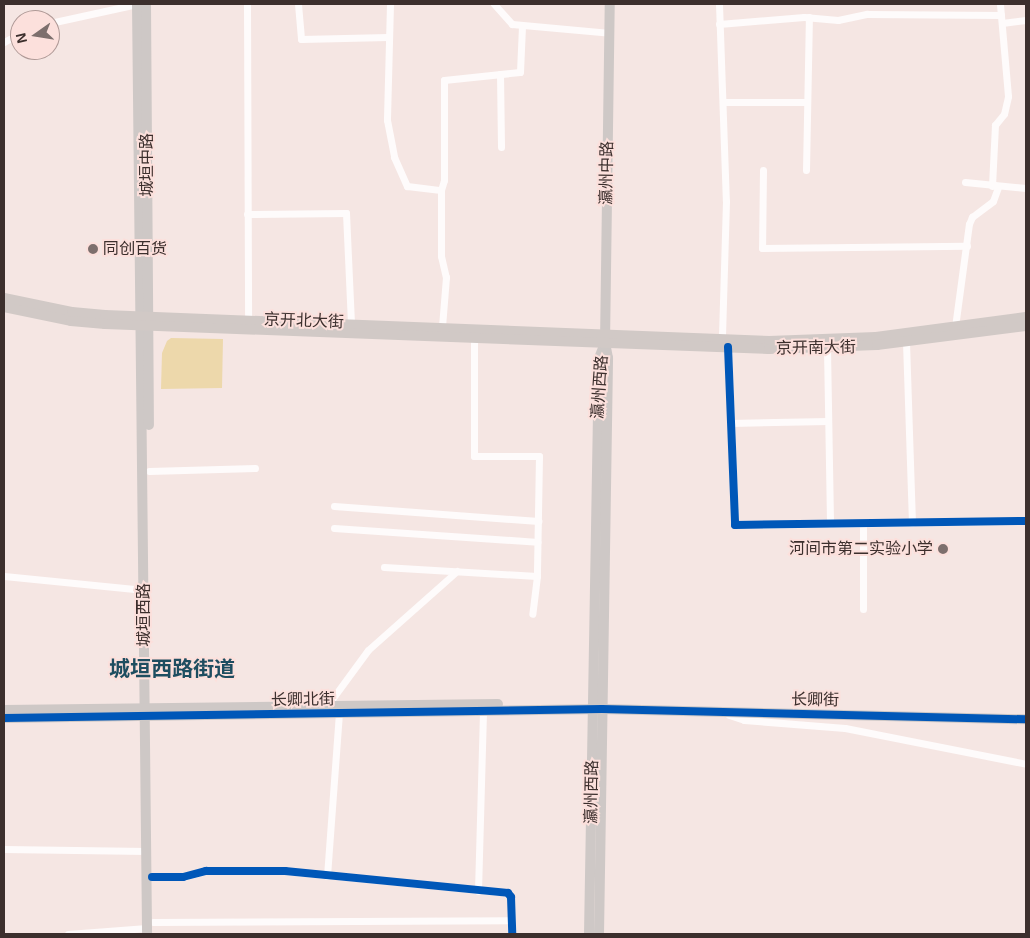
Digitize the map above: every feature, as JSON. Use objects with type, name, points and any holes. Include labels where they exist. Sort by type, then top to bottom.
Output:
[{"type":"main road","name":"城垣中路","points":[[137,4],[144,321]]},
{"type":"main road","name":"城垣中路","points":[[144,321],[146,4]]},
{"type":"main road","name":"瀛州中路","points":[[605,338],[610,4]]},
{"type":"main road","name":"京开北大街","points":[[4,298],[72,312],[144,321],[474,338],[605,338]]},
{"type":"main road","name":"京开北大街","points":[[4,308],[71,321],[248,320],[351,323],[605,338]]},
{"type":"main road","name":"京开南大街","points":[[725,343],[846,340],[1026,317]]},
{"type":"main road","name":"城垣西路","points":[[144,321],[149,471],[146,850],[150,930]]},
{"type":"main road","name":"城垣西路","points":[[144,321],[144,590],[152,876],[150,930]]},
{"type":"main road","name":"京开南大街","points":[[605,338],[827,348],[906,342],[1026,326]]},
{"type":"main road","name":"瀛州西路","points":[[589,934],[608,358],[605,338]]},
{"type":"main road","name":"长卿北街","points":[[4,718],[148,711],[327,706],[598,706]]},
{"type":"main road","name":"瀛州西路","points":[[598,706],[599,934]]},
{"type":"main road","name":"长卿北街","points":[[4,710],[339,713],[482,711],[598,706]]},
{"type":"main road","name":"长卿街","points":[[598,706],[719,712],[1026,719]]},
{"type":"main road","name":"长卿街","points":[[598,706],[1026,713]]},
{"type":"street","points":[[60,21],[137,4]]},
{"type":"street","points":[[247,4],[248,320]]},
{"type":"street","points":[[298,4],[301,39],[388,37]]},
{"type":"street","points":[[390,4],[386,95],[394,157],[407,186],[441,190]]},
{"type":"street","points":[[494,4],[506,21],[522,26],[610,33]]},
{"type":"street","points":[[719,4],[726,231],[725,343],[734,525],[1026,521]]},
{"type":"street","points":[[955,327],[972,217],[989,205],[995,186],[995,126],[1004,114],[1008,96],[1000,4]]},
{"type":"street","points":[[720,24],[809,17],[831,20],[867,14],[1026,20]]},
{"type":"street","points":[[806,170],[809,17]]},
{"type":"street","points":[[442,327],[446,276],[441,256],[441,190],[444,180],[444,80],[521,71],[522,26]]},
{"type":"street","points":[[500,74],[501,147]]},
{"type":"street","points":[[723,102],[807,102]]},
{"type":"street","points":[[762,170],[762,248],[967,246]]},
{"type":"street","points":[[965,182],[1026,188]]},
{"type":"street","points":[[247,214],[346,213],[351,323]]},
{"type":"street","points":[[474,338],[474,456],[539,456],[537,576],[532,614]]},
{"type":"street","points":[[906,342],[912,523]]},
{"type":"street","points":[[827,348],[830,524]]},
{"type":"street","points":[[730,423],[828,421]]},
{"type":"street","points":[[149,471],[255,468]]},
{"type":"street","points":[[334,506],[538,521]]},
{"type":"street","points":[[863,523],[864,609]]},
{"type":"street","points":[[334,528],[538,542]]},
{"type":"street","points":[[384,566],[537,576]]},
{"type":"street","points":[[327,706],[368,650],[457,571]]},
{"type":"street","points":[[4,576],[144,590]]},
{"type":"street","points":[[478,890],[482,711]]},
{"type":"street","points":[[719,712],[744,720],[845,728],[1026,764]]},
{"type":"street","points":[[327,876],[339,713]]},
{"type":"street","points":[[4,849],[146,850]]},
{"type":"street","points":[[152,876],[183,877],[206,871],[285,872],[508,893],[511,897],[512,934]]},
{"type":"street","points":[[68,934],[512,920]]},
{"type":"shaded area","points":[[171,338],[223,339],[222,388],[161,389],[162,353],[167,341]]},
{"type":"cycle path","points":[[728,347],[735,525],[1026,521]]},
{"type":"cycle path","points":[[4,718],[602,709],[1026,719]]},
{"type":"cycle path","points":[[152,877],[183,877],[206,871],[285,871],[508,893],[511,897],[512,934]]},
{"type":"place","name":"同创百货","points":[[93,249]]},
{"type":"place","name":"河间市第二实验小学","points":[[943,549]]},
{"type":"district","name":"城垣西路街道","points":[[172,669]]}]
